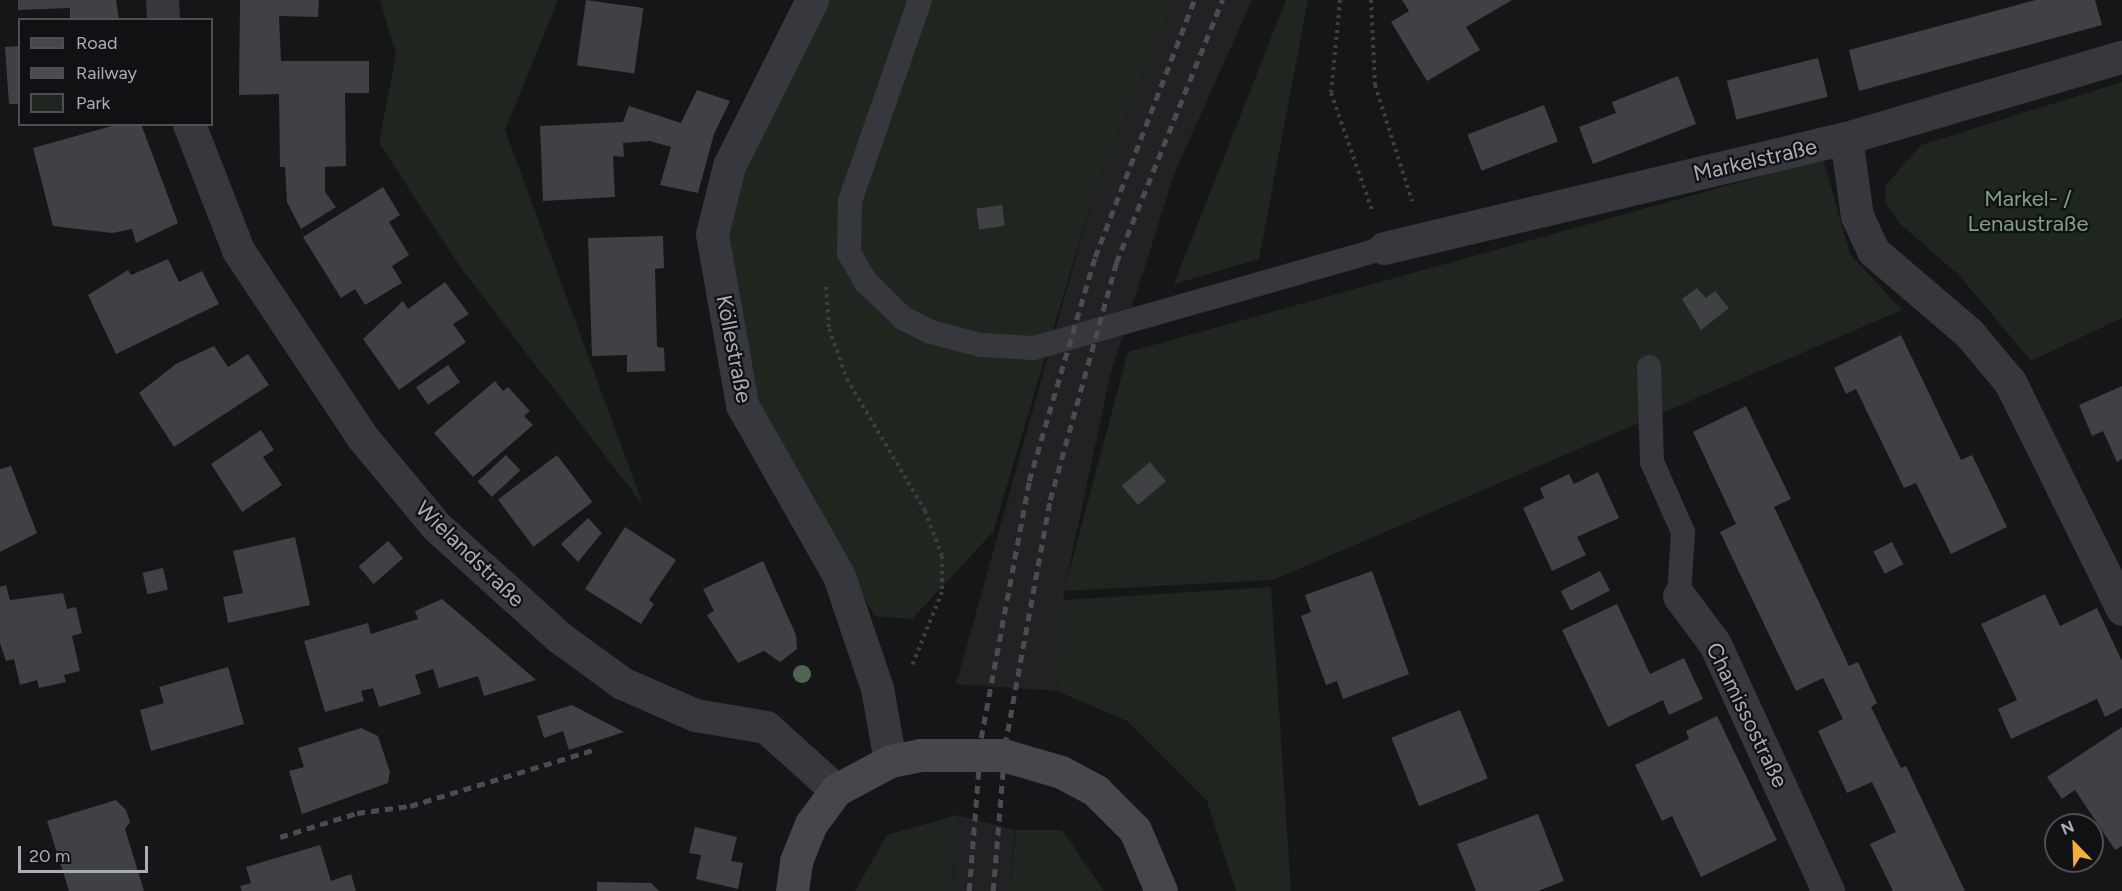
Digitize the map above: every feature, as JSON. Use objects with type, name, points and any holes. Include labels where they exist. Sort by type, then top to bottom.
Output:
[{"type":"main road","points":[[792,891],[807,833],[836,790],[905,758],[1003,755],[1061,772],[1096,791],[1135,830],[1161,891]]},
{"type":"street","points":[[162,0],[163,18]]},
{"type":"street","name":"Köllestraße","points":[[812,0],[729,166],[712,234],[742,405],[839,576],[877,688],[905,758]]},
{"type":"street","name":"Markelstraße","points":[[1384,248],[1424,236],[1846,138],[2122,57]]},
{"type":"street","name":"Wielandstraße","points":[[190,126],[238,250],[363,438],[436,526],[559,637],[622,683],[695,715],[766,727],[836,790]]},
{"type":"street","points":[[1846,138],[1857,216],[1873,251],[1969,333],[2010,382],[2122,609]]},
{"type":"street","name":"Chamissostraße","points":[[1679,596],[1715,644],[1828,891]]},
{"type":"lane","points":[[920,0],[850,201],[849,253],[866,282],[903,318],[931,332],[981,345],[1034,348],[1384,248]]},
{"type":"lane","name":"Chamissostraße","points":[[1649,367],[1652,462],[1683,532],[1679,596]]},
{"type":"path","points":[[1340,0],[1331,93],[1373,212]]},
{"type":"path","points":[[1371,0],[1375,85],[1424,236]]},
{"type":"path","points":[[827,281],[829,329],[847,379],[925,511],[942,556],[942,592]]},
{"type":"shaded area","points":[[1175,0],[1252,0],[1175,172],[1110,376],[1064,591],[1057,691],[956,684],[1092,199]]},
{"type":"shaded area","points":[[957,815],[1015,830],[1010,891],[951,891]]},
{"type":"green space","points":[[380,0],[558,0],[505,130],[643,505],[461,268],[379,143],[396,54]]},
{"type":"green space","points":[[829,0],[1175,0],[1092,199],[993,532],[912,619],[875,616],[753,406],[721,232],[744,160]]},
{"type":"green space","points":[[1286,0],[1308,0],[1259,259],[1174,284]]},
{"type":"green space","name":"Markel- / Lenaustraße","points":[[2122,82],[2122,318],[2031,361],[1959,275],[1899,223],[1885,202],[1886,185],[1921,145]]},
{"type":"green space","points":[[1823,159],[1850,254],[1902,310],[1273,580],[1064,591],[1128,352]]},
{"type":"green space","points":[[1271,587],[1291,891],[1236,891],[1207,801],[1127,721],[1057,691],[1063,600]]},
{"type":"green space","points":[[957,815],[951,891],[855,891],[887,835]]},
{"type":"green space","points":[[1016,830],[1062,830],[1104,891],[1010,891]]},
{"type":"building","points":[[18,0],[116,0],[119,18],[70,18],[70,8],[18,10]]},
{"type":"building","points":[[240,0],[319,0],[318,17],[279,16],[281,61],[369,61],[369,93],[345,93],[346,166],[325,167],[325,192],[336,207],[301,229],[287,202],[285,167],[280,167],[279,94],[239,95]]},
{"type":"building","points":[[586,0],[643,8],[634,73],[577,65]]},
{"type":"building","points":[[1402,0],[1512,0],[1466,27],[1480,50],[1427,81],[1391,22],[1409,11]]},
{"type":"building","points":[[2036,0],[2095,0],[2102,25],[1859,91],[1849,50]]},
{"type":"building","points":[[18,46],[18,104],[9,104],[5,47]]},
{"type":"building","points":[[1818,58],[1828,97],[1736,120],[1727,81]]},
{"type":"building","points":[[1678,76],[1696,124],[1593,164],[1579,127],[1616,113],[1612,102]]},
{"type":"building","points":[[697,90],[730,101],[714,134],[698,193],[660,185],[671,147],[650,141],[623,143],[624,157],[613,156],[615,197],[543,201],[540,126],[623,122],[629,106],[681,123]]},
{"type":"building","points":[[1544,105],[1558,141],[1481,171],[1467,134]]},
{"type":"building","points":[[112,126],[142,126],[178,223],[136,243],[132,229],[112,233],[53,226],[33,148]]},
{"type":"building","points":[[383,187],[400,215],[389,222],[409,255],[392,266],[402,283],[365,305],[355,289],[341,298],[303,237]]},
{"type":"building","points":[[1002,205],[1005,226],[979,229],[976,209]]},
{"type":"building","points":[[663,236],[664,268],[655,269],[657,347],[664,348],[665,371],[627,372],[627,355],[592,356],[588,238]]},
{"type":"building","points":[[168,259],[179,282],[202,271],[219,304],[116,354],[88,295],[128,270],[131,275]]},
{"type":"building","points":[[445,282],[469,314],[453,324],[466,342],[399,390],[363,339],[403,301],[408,309]]},
{"type":"building","points":[[1697,288],[1706,298],[1715,291],[1729,308],[1701,330],[1682,299]]},
{"type":"building","points":[[1901,335],[1961,460],[1972,455],[2007,527],[1951,554],[1916,483],[1904,488],[1856,389],[1846,394],[1834,368]]},
{"type":"building","points":[[214,346],[228,367],[248,354],[269,385],[174,447],[139,393],[176,364]]},
{"type":"building","points":[[448,365],[460,382],[428,405],[416,387]]},
{"type":"building","points":[[495,381],[503,391],[508,387],[530,411],[524,416],[533,425],[473,477],[434,433]]},
{"type":"building","points":[[2122,386],[2122,459],[2117,462],[2103,431],[2092,436],[2079,405]]},
{"type":"building","points":[[1746,406],[1791,499],[1774,507],[1849,666],[1858,662],[1877,703],[1871,707],[1901,768],[1906,766],[1965,891],[1893,891],[1870,844],[1896,832],[1872,782],[1847,793],[1818,731],[1843,719],[1823,678],[1796,691],[1720,532],[1736,524],[1693,432]]},
{"type":"building","points":[[261,430],[274,450],[263,457],[282,485],[242,512],[211,464]]},
{"type":"building","points":[[506,455],[520,470],[492,497],[477,482]]},
{"type":"building","points":[[557,455],[593,502],[533,547],[498,500]]},
{"type":"building","points":[[1150,462],[1166,481],[1138,505],[1122,486]]},
{"type":"building","points":[[11,466],[37,533],[0,552],[0,469]]},
{"type":"building","points":[[1598,472],[1619,518],[1577,537],[1586,555],[1552,571],[1523,508],[1544,498],[1540,488],[1569,474],[1574,484]]},
{"type":"building","points":[[588,518],[602,533],[578,562],[561,544]]},
{"type":"building","points":[[625,527],[676,560],[649,600],[654,604],[641,624],[585,589]]},
{"type":"building","points":[[295,537],[310,605],[228,623],[223,597],[243,593],[233,551]]},
{"type":"building","points":[[388,541],[403,558],[374,584],[359,567]]},
{"type":"building","points":[[1892,542],[1903,564],[1885,574],[1873,552]]},
{"type":"building","points":[[763,561],[796,635],[797,649],[780,662],[764,651],[738,663],[707,615],[714,611],[703,589]]},
{"type":"building","points":[[163,568],[168,589],[147,594],[143,573]]},
{"type":"building","points":[[1372,571],[1409,674],[1343,699],[1337,681],[1326,685],[1301,616],[1311,612],[1305,595]]},
{"type":"building","points":[[1600,571],[1610,591],[1571,611],[1561,591]]},
{"type":"building","points":[[6,585],[10,600],[63,593],[67,609],[76,607],[82,633],[72,636],[80,671],[64,675],[66,682],[39,688],[37,680],[20,685],[14,659],[6,661],[0,643],[0,587]]},
{"type":"building","points":[[2045,594],[2060,626],[2097,608],[2122,661],[2122,708],[2105,717],[2097,699],[2011,739],[1998,709],[2017,700],[1981,624]]},
{"type":"building","points":[[442,599],[536,680],[484,696],[478,676],[439,688],[433,669],[415,675],[421,694],[379,707],[373,688],[361,691],[364,701],[325,712],[304,641],[368,623],[371,634],[418,619],[415,611]]},
{"type":"building","points":[[1617,604],[1650,674],[1684,658],[1703,699],[1669,715],[1663,700],[1608,727],[1562,630]]},
{"type":"building","points":[[228,667],[244,724],[151,751],[140,710],[164,703],[159,687]]},
{"type":"building","points":[[572,705],[624,732],[569,750],[563,731],[544,738],[537,716]]},
{"type":"building","points":[[1460,710],[1488,779],[1419,806],[1391,738]]},
{"type":"building","points":[[1717,716],[1777,840],[1701,877],[1672,816],[1662,821],[1635,765],[1689,739],[1686,731]]},
{"type":"building","points":[[2122,727],[2122,846],[2115,850],[2104,834],[2104,813],[2090,813],[2075,790],[2062,799],[2047,777]]},
{"type":"building","points":[[361,728],[378,736],[390,772],[388,783],[302,814],[289,771],[304,767],[298,748]]},
{"type":"building","points":[[116,800],[126,810],[130,822],[125,829],[144,891],[69,891],[47,821]]},
{"type":"building","points":[[1538,814],[1564,881],[1538,891],[1476,891],[1457,844]]},
{"type":"building","points":[[695,827],[737,837],[731,861],[743,863],[738,889],[696,879],[701,855],[689,853]]},
{"type":"building","points":[[320,845],[331,881],[351,874],[356,891],[242,891],[240,886],[251,883],[246,867]]},
{"type":"building","points":[[597,882],[651,883],[659,891],[597,891]]},
{"type":"railway","points":[[969,891],[981,738],[1029,481],[1095,257],[1194,0]]},
{"type":"railway","points":[[993,891],[1005,745],[1050,500],[1116,263],[1222,0]]},
{"type":"railway","points":[[280,837],[357,813],[410,806],[596,749]]}]
